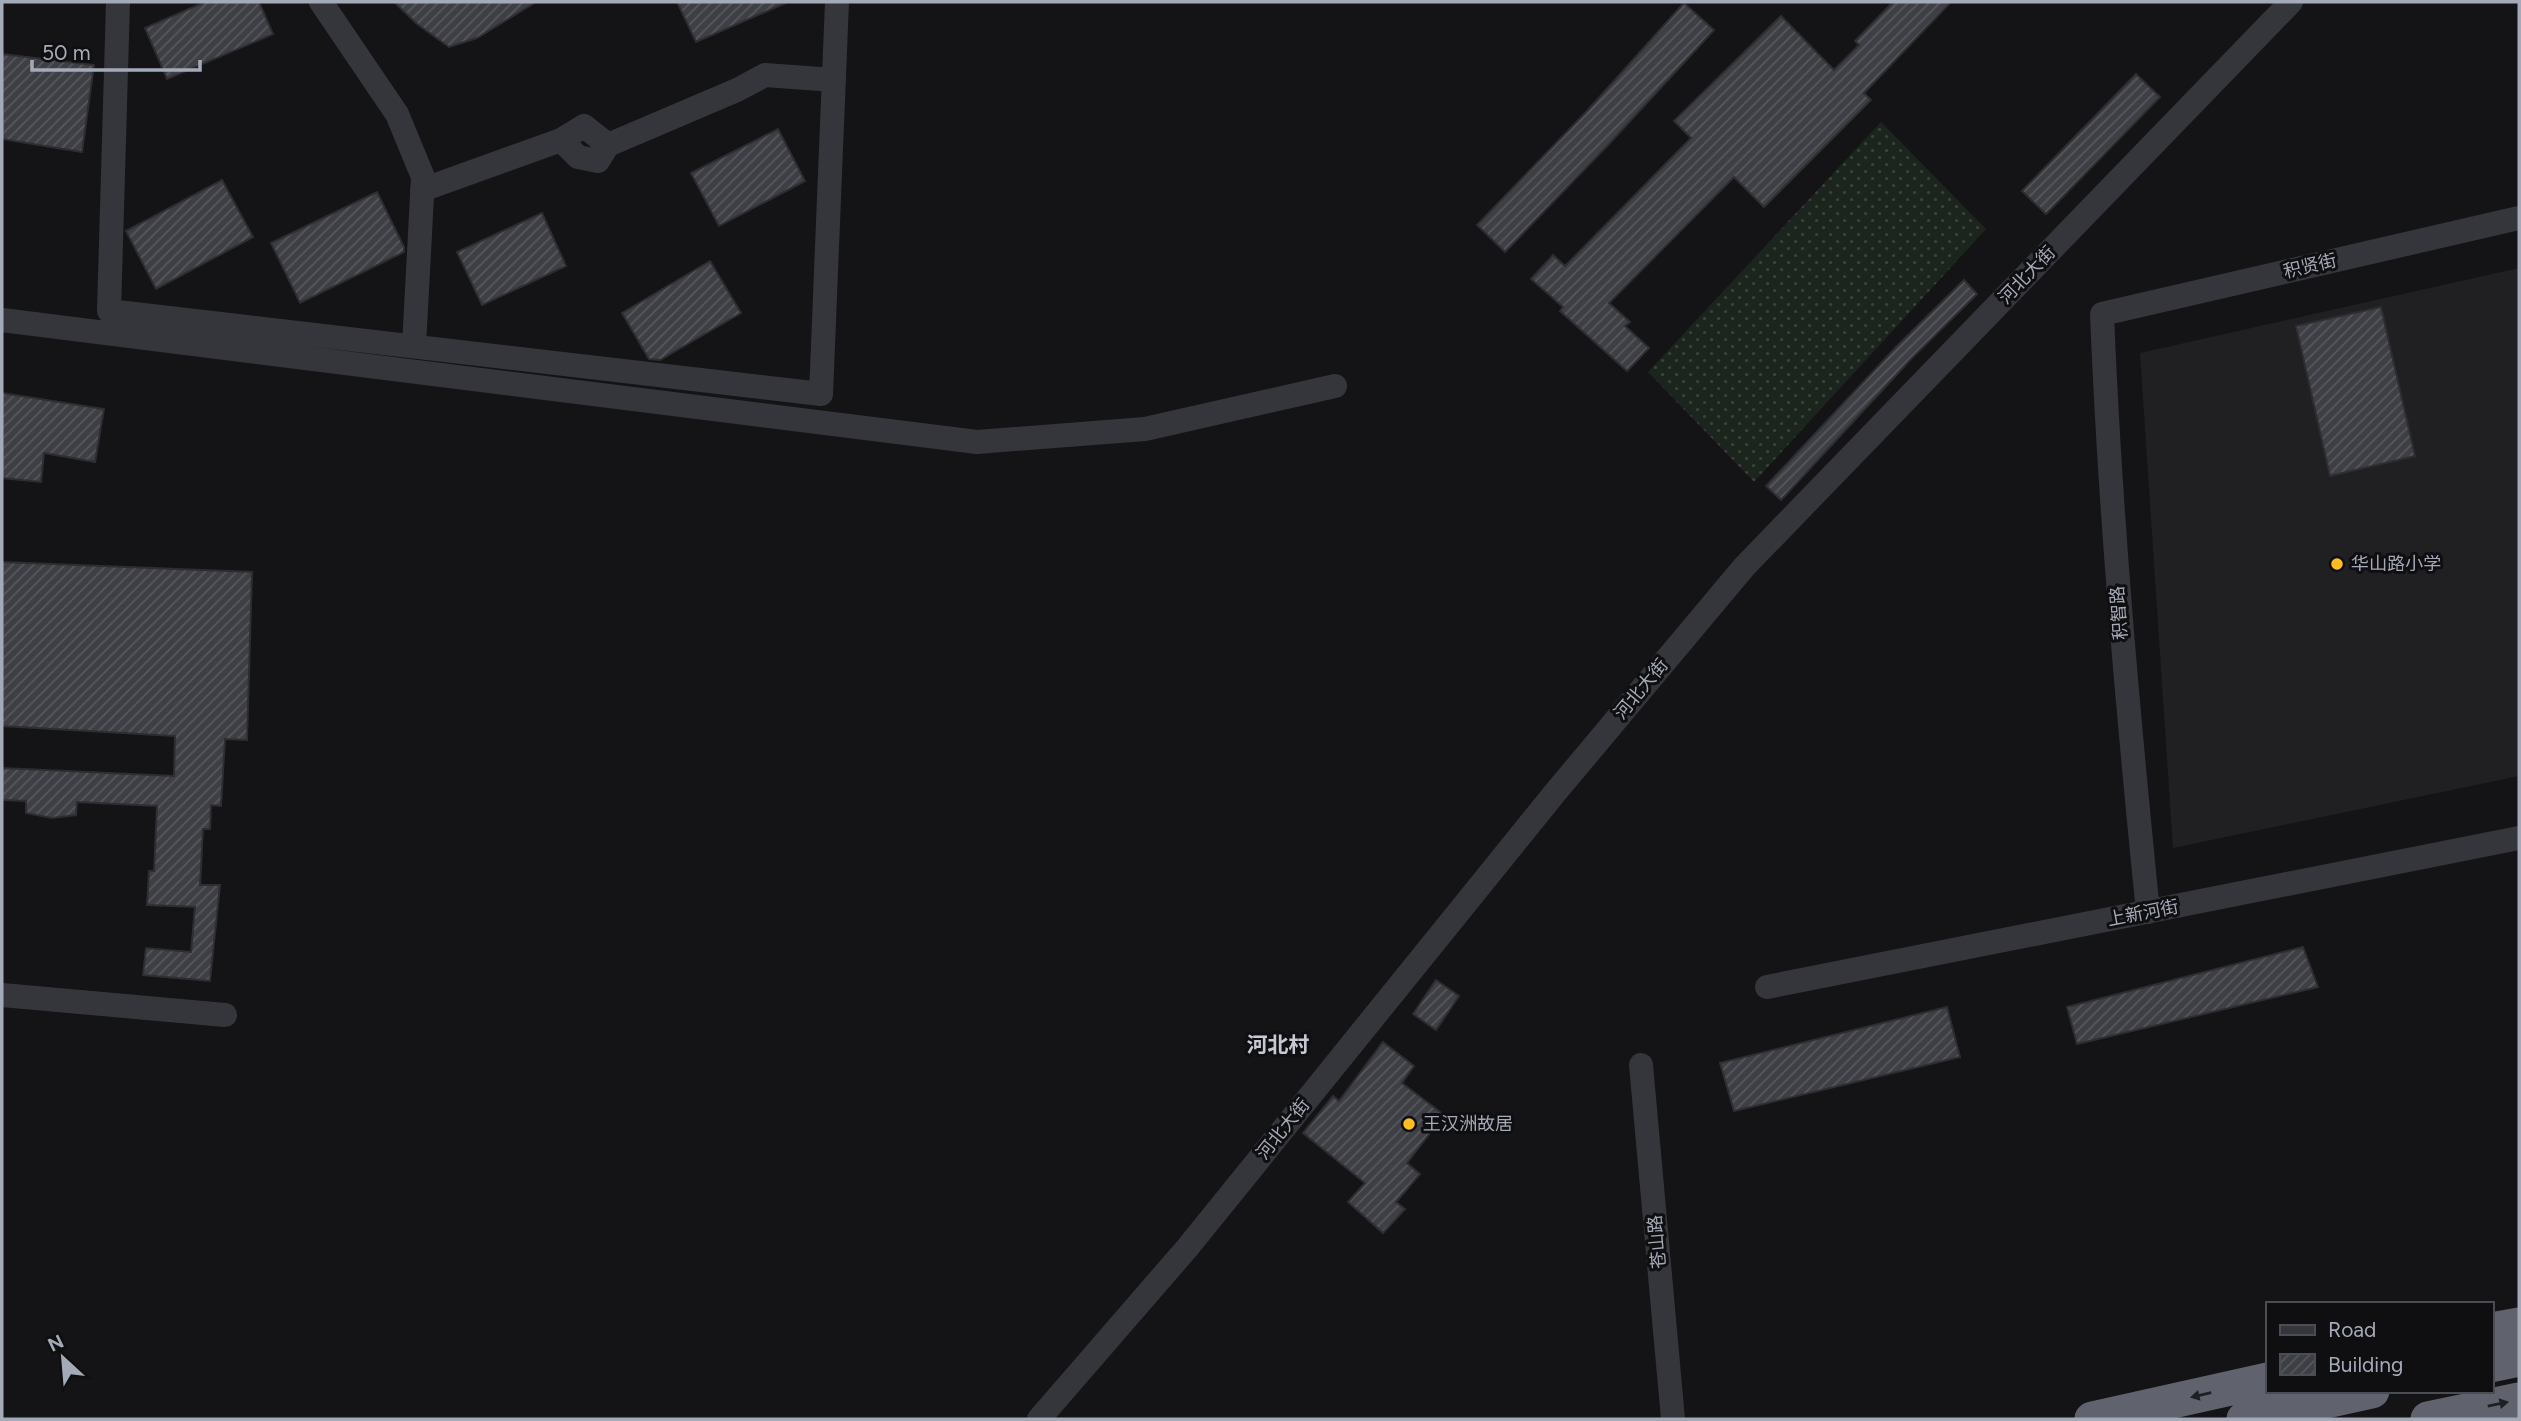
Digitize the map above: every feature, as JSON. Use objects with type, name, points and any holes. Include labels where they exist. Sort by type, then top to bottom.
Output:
[{"type":"highway","points":[[2493,1365],[2519,1359]]},
{"type":"highway","points":[[2092,1419],[2266,1380]]},
{"type":"highway","points":[[2244,1419],[2363,1393]]},
{"type":"highway","points":[[2428,1419],[2519,1400]]},
{"type":"street","points":[[118,2],[109,311],[821,394],[837,2]]},
{"type":"street","points":[[321,2],[397,114],[423,177],[414,346]]},
{"type":"street","name":"河北大街","points":[[1039,1419],[1188,1247],[1554,794],[1744,567],[2291,2]]},
{"type":"street","points":[[422,190],[561,140],[578,157],[598,161],[608,145],[737,90],[765,75],[834,80]]},
{"type":"street","name":"积贤街","points":[[2102,314],[2519,218]]},
{"type":"street","name":"积智路","points":[[2102,314],[2105,406],[2122,654],[2148,912]]},
{"type":"street","points":[[2,320],[977,442],[1145,429],[1335,386]]},
{"type":"street","name":"上新河街","points":[[1767,987],[2519,838]]},
{"type":"street","points":[[2,995],[225,1015]]},
{"type":"street","name":"苍山路","points":[[1641,1065],[1672,1419]]},
{"type":"shaded area","points":[[1881,122],[1986,229],[1754,482],[1648,372]]},
{"type":"shaded area","name":"华山路小学","points":[[2519,268],[2519,776],[2173,848],[2140,353]]},
{"type":"building","points":[[205,2],[259,2],[273,34],[167,79],[145,28]]},
{"type":"building","points":[[394,2],[536,2],[477,38],[449,47],[417,24]]},
{"type":"building","points":[[677,2],[788,2],[696,42]]},
{"type":"building","points":[[1893,2],[1951,2],[1864,93],[1871,100],[1764,207],[1734,177],[1609,303],[1630,322],[1625,326],[1649,348],[1627,371],[1560,311],[1563,307],[1531,279],[1553,255],[1565,266],[1691,138],[1674,121],[1781,16],[1834,70],[1859,45],[1855,41]]},
{"type":"building","points":[[1684,3],[1714,30],[1505,252],[1477,225],[1587,111]]},
{"type":"building","points":[[2,54],[94,65],[82,152],[2,139]]},
{"type":"building","points":[[2136,74],[2160,97],[2046,214],[2022,191]]},
{"type":"building","points":[[778,129],[805,181],[719,226],[691,173]]},
{"type":"building","points":[[222,180],[253,237],[156,289],[126,231]]},
{"type":"building","points":[[377,192],[404,252],[300,303],[271,243]]},
{"type":"building","points":[[542,213],[566,266],[482,305],[457,252]]},
{"type":"building","points":[[710,261],[741,313],[660,360],[649,359],[622,313]]},
{"type":"building","points":[[1964,280],[1977,294],[1911,359],[1781,500],[1766,486],[1897,346]]},
{"type":"building","points":[[2381,307],[2415,456],[2330,476],[2296,326]]},
{"type":"building","points":[[2,393],[104,409],[95,462],[44,453],[41,482],[2,478]]},
{"type":"building","points":[[2,562],[252,572],[247,740],[225,739],[221,806],[211,805],[210,829],[203,829],[200,885],[220,885],[210,981],[143,975],[146,948],[191,952],[195,907],[147,905],[149,871],[154,871],[157,806],[77,802],[76,815],[52,818],[26,813],[26,801],[2,800],[2,768],[174,776],[175,736],[2,726]]},
{"type":"building","points":[[2303,947],[2318,987],[2077,1044],[2067,1007]]},
{"type":"building","points":[[1436,980],[1459,996],[1436,1030],[1413,1014]]},
{"type":"building","points":[[1947,1007],[1960,1057],[1734,1111],[1720,1063]]},
{"type":"building","points":[[1383,1042],[1414,1066],[1402,1083],[1444,1115],[1407,1163],[1420,1174],[1396,1202],[1405,1209],[1383,1233],[1348,1202],[1365,1183],[1303,1133],[1333,1096],[1339,1101]]},
{"type":"place","name":"华山路小学","points":[[2337,564]]},
{"type":"place","name":"王汉洲故居","points":[[1409,1124]]},
{"type":"district","name":"河北村","points":[[1278,1044]]}]
